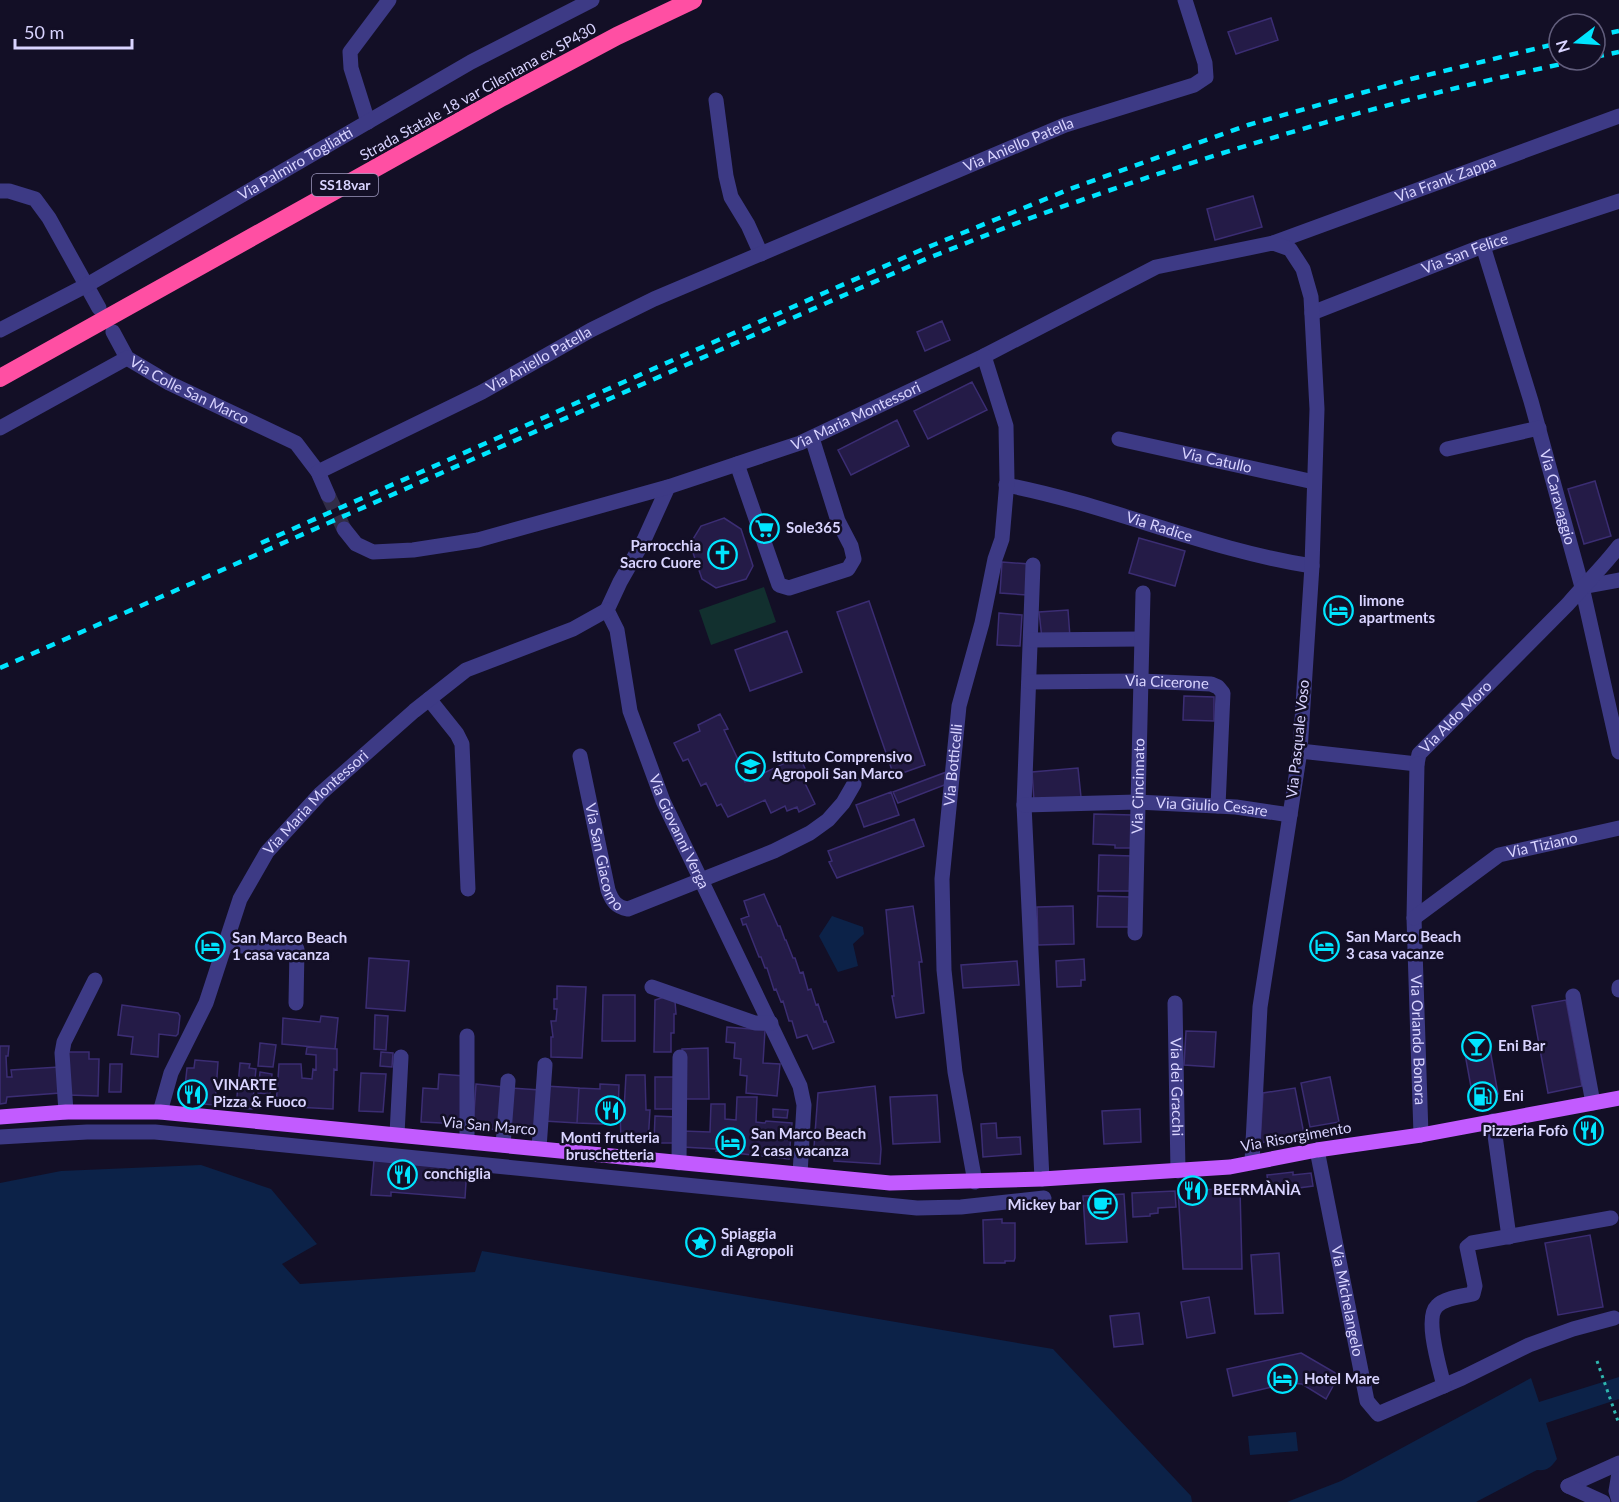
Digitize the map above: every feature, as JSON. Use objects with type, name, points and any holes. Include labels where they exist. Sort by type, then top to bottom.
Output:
[{"type":"highway","name":"Strada Statale 18 var Cilentana ex SP430","points":[[0,378],[501,98],[617,36],[693,0]]},
{"type":"main road","name":"Via Risorgimento","points":[[975,1182],[1230,1167],[1317,1150],[1421,1135],[1619,1098]]},
{"type":"main road","name":"Via San Marco","points":[[0,1117],[66,1112],[160,1112],[890,1183],[975,1182]]},
{"type":"street","points":[[368,122],[351,68],[350,52],[389,0]]},
{"type":"street","name":"Via Palmiro Togliatti","points":[[0,330],[87,285],[471,62],[592,0]]},
{"type":"street","name":"Via Aniello Patella","points":[[318,472],[482,392],[591,330],[654,298],[1065,125],[1194,85],[1206,77],[1205,63],[1185,0]]},
{"type":"street","points":[[716,100],[726,176],[731,196],[761,254]]},
{"type":"street","name":"Via Frank Zappa","points":[[1273,243],[1619,116]]},
{"type":"street","points":[[0,191],[9,191],[35,199],[49,218],[99,308]]},
{"type":"street","name":"Via San Felice","points":[[1312,313],[1483,246],[1619,201]]},
{"type":"street","points":[[1273,243],[1290,249],[1303,269],[1311,297],[1312,313]]},
{"type":"street","name":"Via Maria Montessori","points":[[344,529],[356,544],[373,552],[413,550],[478,540],[668,487],[812,438],[984,356],[1156,267],[1273,243]]},
{"type":"street","name":"Via Caravaggio","points":[[1483,246],[1539,428],[1582,587],[1619,752]]},
{"type":"street","name":"Via Pasquale Voso","points":[[1252,1162],[1260,1007],[1300,752],[1312,566],[1317,409],[1312,313]]},
{"type":"street","points":[[113,332],[127,358]]},
{"type":"street","name":"Via Botticelli","points":[[975,1182],[955,1072],[944,970],[942,879],[959,706],[1002,539],[1006,485],[1006,426],[984,356]]},
{"type":"street","name":"Via Colle San Marco","points":[[0,428],[127,358],[169,383],[296,443],[318,472],[328,495]]},
{"type":"street","points":[[1447,449],[1539,428]]},
{"type":"street","points":[[737,464],[779,585],[789,588],[848,569],[854,559],[851,546],[838,521],[812,438]]},
{"type":"street","name":"Via Catullo","points":[[1119,439],[1314,482]]},
{"type":"street","name":"Via Radice","points":[[1006,485],[1113,512],[1271,559],[1312,566]]},
{"type":"street","points":[[607,610],[644,540],[668,487]]},
{"type":"street","name":"Via Aldo Moro","points":[[1300,752],[1417,764],[1419,754],[1568,604],[1619,546]]},
{"type":"street","points":[[1034,565],[1024,805],[1042,1179]]},
{"type":"street","points":[[1582,587],[1619,580]]},
{"type":"street","name":"Via Cincinnato","points":[[1135,933],[1143,593]]},
{"type":"street","name":"Via Maria Montessori","points":[[160,1112],[171,1073],[206,1003],[240,899],[267,852],[320,794],[429,699],[466,670],[573,629],[607,610]]},
{"type":"street","name":"Via Giovanni Verga","points":[[607,610],[617,630],[630,711],[645,757],[699,880],[800,1086],[804,1106],[800,1174]]},
{"type":"street","points":[[1030,640],[1141,639]]},
{"type":"street","name":"Via Cicerone","points":[[1029,682],[1140,681],[1212,684],[1218,687],[1223,693],[1218,806]]},
{"type":"street","points":[[429,699],[457,734],[462,744],[468,889]]},
{"type":"street","name":"Via San Giacomo","points":[[580,756],[612,901],[628,909],[699,880]]},
{"type":"street","name":"Via Orlando Bonora","points":[[1417,764],[1414,918],[1421,1135]]},
{"type":"street","points":[[699,880],[774,851],[810,833],[836,812],[854,784]]},
{"type":"street","name":"Via Giulio Cesare","points":[[1024,805],[1137,802],[1218,806],[1290,815]]},
{"type":"street","name":"Via Tiziano","points":[[1414,918],[1498,855],[1619,828]]},
{"type":"street","points":[[225,945],[297,949],[296,1002]]},
{"type":"street","points":[[66,1112],[62,1053],[64,1042],[95,980]]},
{"type":"street","points":[[652,987],[755,1023],[771,1023]]},
{"type":"street","points":[[1573,996],[1593,1103]]},
{"type":"street","name":"Via dei Gracchi","points":[[1175,1003],[1178,1171]]},
{"type":"street","points":[[466,1142],[467,1036]]},
{"type":"street","points":[[397,1134],[401,1057]]},
{"type":"street","points":[[679,1163],[680,1058]]},
{"type":"street","points":[[539,1148],[545,1065]]},
{"type":"street","points":[[503,1145],[508,1081]]},
{"type":"street","points":[[1493,1121],[1509,1237]]},
{"type":"street","points":[[0,1137],[87,1132],[155,1132],[917,1208],[961,1207],[1044,1198]]},
{"type":"street","name":"Via Michelangelo","points":[[1317,1150],[1367,1401],[1378,1414],[1444,1386],[1528,1345],[1614,1318]]},
{"type":"street","points":[[1444,1386],[1431,1324],[1434,1309],[1439,1304],[1473,1294],[1475,1286],[1467,1247],[1472,1243],[1611,1218]]},
{"type":"street","points":[[1603,1502],[1569,1486],[1619,1463]]},
{"type":"street","points":[[1619,1473],[1616,1491],[1619,1501]]},
{"type":"path","points":[[1597,1360],[1618,1424]]},
{"type":"green space","points":[[764,587],[776,622],[711,645],[699,610]]},
{"type":"water","points":[[832,916],[863,927],[864,934],[853,944],[858,966],[838,972],[819,936]]},
{"type":"water","points":[[201,1165],[271,1189],[317,1244],[282,1264],[300,1284],[475,1272],[482,1251],[1053,1349],[1191,1496],[1192,1502],[0,1502],[0,1183],[61,1171]]},
{"type":"water","points":[[1619,1377],[1619,1399],[1546,1423],[1557,1459],[1551,1466],[1544,1470],[1537,1470],[1476,1502],[1287,1502],[1341,1481],[1531,1378],[1539,1402]]},
{"type":"water","points":[[1296,1432],[1298,1451],[1250,1455],[1248,1436]]},
{"type":"building","points":[[1271,18],[1278,40],[1236,54],[1228,32]]},
{"type":"building","points":[[1253,196],[1262,227],[1215,240],[1207,209]]},
{"type":"building","points":[[942,321],[950,340],[925,351],[917,332]]},
{"type":"building","points":[[972,382],[987,410],[928,439],[914,411]]},
{"type":"building","points":[[897,420],[909,446],[851,475],[838,450]]},
{"type":"building","points":[[1595,481],[1611,536],[1584,544],[1568,489]]},
{"type":"building","name":"Parrocchia Sacro Cuore","points":[[724,518],[741,529],[753,566],[746,579],[716,588],[702,579],[690,544],[701,526]]},
{"type":"building","points":[[1139,538],[1185,551],[1175,586],[1129,573]]},
{"type":"building","points":[[1002,562],[1030,564],[1027,595],[1000,593]]},
{"type":"building","points":[[869,601],[925,765],[894,776],[837,612]]},
{"type":"building","points":[[1068,610],[1070,637],[1042,639],[1039,612]]},
{"type":"building","points":[[999,613],[1022,615],[1020,646],[997,645]]},
{"type":"building","points":[[787,631],[802,672],[750,691],[735,650]]},
{"type":"building","points":[[1184,696],[1214,697],[1214,721],[1183,720]]},
{"type":"building","points":[[720,714],[728,729],[724,730],[742,768],[739,770],[745,782],[787,762],[785,759],[798,753],[807,773],[801,775],[815,804],[799,812],[797,807],[787,811],[785,806],[771,813],[765,800],[728,817],[721,804],[717,806],[706,783],[701,786],[688,759],[683,761],[674,743],[700,731],[698,725]]},
{"type":"building","points":[[1078,768],[1081,797],[1034,801],[1032,772]]},
{"type":"building","points":[[949,771],[947,784],[898,803],[893,792]]},
{"type":"building","points":[[891,792],[899,815],[864,827],[856,805]]},
{"type":"building","points":[[1094,814],[1133,815],[1132,848],[1093,844]]},
{"type":"building","points":[[914,819],[924,846],[837,878],[829,862],[832,861],[828,851]]},
{"type":"building","points":[[1099,855],[1133,856],[1133,891],[1098,891]]},
{"type":"building","points":[[764,894],[800,973],[803,972],[808,990],[811,989],[834,1042],[813,1049],[807,1035],[797,1038],[783,1001],[781,1002],[776,989],[774,990],[767,968],[759,957],[746,924],[743,925],[741,919],[749,916],[744,901]]},
{"type":"building","points":[[1098,896],[1131,897],[1130,927],[1097,927]]},
{"type":"building","points":[[913,906],[922,962],[919,962],[924,1013],[896,1018],[892,996],[894,996],[886,910]]},
{"type":"building","points":[[1073,906],[1074,944],[1038,945],[1037,907]]},
{"type":"building","points":[[369,958],[409,961],[405,1011],[366,1008]]},
{"type":"building","points":[[1084,959],[1085,980],[1081,980],[1081,986],[1057,987],[1056,961]]},
{"type":"building","points":[[1017,961],[1019,985],[963,988],[961,965]]},
{"type":"building","points":[[557,986],[586,987],[582,1058],[551,1057],[551,1037],[553,1037],[551,1021],[556,1021],[557,1009],[554,1009],[554,999],[557,999]]},
{"type":"building","points":[[603,995],[635,995],[635,1041],[602,1041]]},
{"type":"building","points":[[664,997],[675,1001],[676,1014],[674,1014],[674,1033],[671,1033],[671,1052],[654,1052],[655,1000]]},
{"type":"building","points":[[1566,1000],[1582,1086],[1548,1093],[1532,1006]]},
{"type":"building","points":[[122,1005],[178,1013],[180,1016],[178,1034],[176,1036],[159,1034],[158,1057],[131,1054],[133,1037],[118,1035]]},
{"type":"building","points":[[375,1015],[388,1016],[386,1050],[374,1049]]},
{"type":"building","points":[[321,1016],[338,1018],[335,1049],[282,1044],[283,1018],[320,1022]]},
{"type":"building","points":[[727,1027],[765,1030],[763,1063],[780,1064],[777,1096],[746,1093],[747,1076],[740,1075],[741,1059],[734,1058],[735,1043],[726,1042]]},
{"type":"building","points":[[1186,1031],[1216,1032],[1214,1067],[1184,1065]]},
{"type":"building","name":"Eni Bar","points":[[1485,1039],[1486,1050],[1469,1053],[1467,1042]]},
{"type":"building","points":[[260,1043],[276,1045],[273,1067],[258,1066]]},
{"type":"building","points":[[0,1046],[9,1046],[8,1056],[6,1056],[7,1077],[12,1077],[11,1070],[59,1067],[60,1093],[7,1097],[6,1103],[0,1104]]},
{"type":"building","points":[[307,1047],[337,1049],[333,1109],[276,1106],[279,1064],[301,1064],[302,1078],[312,1079],[313,1069],[316,1070],[316,1055],[306,1054]]},
{"type":"building","points":[[708,1048],[709,1099],[686,1099],[683,1091],[682,1049]]},
{"type":"building","points":[[1490,1049],[1498,1094],[1473,1098],[1465,1054]]},
{"type":"building","points":[[68,1052],[89,1052],[89,1059],[99,1059],[98,1096],[68,1095]]},
{"type":"building","points":[[381,1052],[393,1053],[392,1067],[380,1066]]},
{"type":"building","points":[[195,1060],[218,1062],[215,1105],[191,1103],[192,1087],[185,1087],[187,1068],[194,1068]]},
{"type":"building","points":[[240,1063],[250,1064],[249,1068],[256,1069],[252,1109],[236,1108]]},
{"type":"building","points":[[110,1064],[122,1064],[121,1092],[109,1092]]},
{"type":"building","points":[[260,1072],[272,1074],[270,1094],[258,1093]]},
{"type":"building","points":[[361,1073],[386,1074],[383,1112],[359,1111]]},
{"type":"building","points":[[439,1074],[465,1076],[462,1124],[421,1122],[423,1088],[438,1089]]},
{"type":"building","points":[[626,1075],[645,1075],[646,1110],[650,1110],[648,1143],[621,1141],[620,1110],[624,1110]]},
{"type":"building","points":[[655,1077],[677,1077],[676,1109],[655,1109]]},
{"type":"building","points":[[1330,1077],[1339,1122],[1310,1127],[1301,1083]]},
{"type":"building","points":[[476,1084],[503,1087],[499,1130],[473,1127]]},
{"type":"building","points":[[600,1084],[619,1085],[618,1114],[603,1114],[603,1124],[577,1123],[579,1088],[600,1089]]},
{"type":"building","points":[[545,1086],[579,1088],[577,1123],[544,1121]]},
{"type":"building","points":[[875,1086],[881,1149],[880,1164],[834,1161],[835,1150],[819,1151],[816,1149],[814,1147],[818,1093]]},
{"type":"building","points":[[511,1088],[540,1090],[536,1134],[507,1131]]},
{"type":"building","points":[[1295,1088],[1304,1134],[1260,1143],[1263,1093]]},
{"type":"building","points":[[937,1095],[940,1142],[893,1144],[890,1097]]},
{"type":"building","points":[[737,1097],[757,1097],[756,1122],[792,1123],[789,1159],[716,1151],[717,1149],[682,1147],[683,1131],[710,1132],[711,1104],[725,1104],[725,1119],[736,1120]]},
{"type":"building","points":[[773,1109],[788,1110],[787,1118],[773,1117]]},
{"type":"building","points":[[1140,1109],[1141,1142],[1104,1144],[1102,1111]]},
{"type":"building","points":[[655,1116],[677,1117],[676,1143],[654,1143]]},
{"type":"building","points":[[996,1123],[997,1138],[1020,1137],[1021,1154],[983,1157],[981,1124]]},
{"type":"building","points":[[374,1160],[467,1167],[465,1198],[391,1192],[391,1196],[371,1195]]},
{"type":"building","points":[[1293,1172],[1293,1175],[1311,1173],[1313,1186],[1269,1192],[1267,1175]]},
{"type":"building","points":[[1240,1189],[1242,1269],[1183,1269],[1178,1190]]},
{"type":"building","points":[[1175,1191],[1176,1207],[1158,1208],[1158,1213],[1150,1214],[1150,1216],[1133,1217],[1132,1193]]},
{"type":"building","points":[[1124,1194],[1127,1242],[1086,1244],[1083,1196]]},
{"type":"building","points":[[1002,1219],[1002,1223],[1015,1223],[1014,1261],[984,1263],[983,1220]]},
{"type":"building","points":[[1590,1235],[1603,1307],[1558,1315],[1545,1243]]},
{"type":"building","points":[[1279,1253],[1283,1313],[1255,1314],[1251,1255]]},
{"type":"building","points":[[1209,1297],[1215,1333],[1187,1338],[1181,1302]]},
{"type":"building","points":[[1139,1313],[1143,1344],[1114,1347],[1110,1316]]},
{"type":"building","name":"Hotel Mare","points":[[1301,1353],[1339,1375],[1326,1399],[1302,1384],[1290,1383],[1233,1396],[1227,1369]]},
{"type":"tunnel","points":[[328,495],[344,529]]},
{"type":"railway","points":[[1607,34],[1619,31]]},
{"type":"railway","points":[[261,543],[921,250],[1070,189],[1248,125],[1411,79],[1547,46]]},
{"type":"railway","points":[[1607,54],[1619,52]]},
{"type":"railway","points":[[0,668],[926,259],[1002,229],[1203,159],[1265,140],[1390,105],[1547,67]]},
{"type":"place","name":"Sole365","points":[[765,528]]},
{"type":"place","name":"Parrocchia Sacro Cuore","points":[[722,555]]},
{"type":"place","name":"limone apartments","points":[[1338,610]]},
{"type":"place","name":"Istituto Comprensivo Agropoli San Marco","points":[[751,766]]},
{"type":"place","name":"San Marco Beach 3 casa vacanze","points":[[1325,946]]},
{"type":"place","name":"San Marco Beach 1 casa vacanza","points":[[211,947]]},
{"type":"place","name":"Eni Bar","points":[[1477,1046]]},
{"type":"place","name":"VINARTE Pizza & Fuoco","points":[[192,1094]]},
{"type":"place","name":"Eni","points":[[1482,1096]]},
{"type":"place","name":"Monti frutteria bruschetteria","points":[[610,1111]]},
{"type":"place","name":"Pizzeria Fofò","points":[[1589,1131]]},
{"type":"place","name":"San Marco Beach 2 casa vacanza","points":[[730,1143]]},
{"type":"place","name":"conchiglia","points":[[403,1174]]},
{"type":"place","name":"BEERMÀNÌA","points":[[1192,1190]]},
{"type":"place","name":"Mickey bar","points":[[1102,1205]]},
{"type":"place","name":"Spiaggia di Agropoli","points":[[700,1243]]},
{"type":"place","name":"Hotel Mare","points":[[1283,1379]]}]
